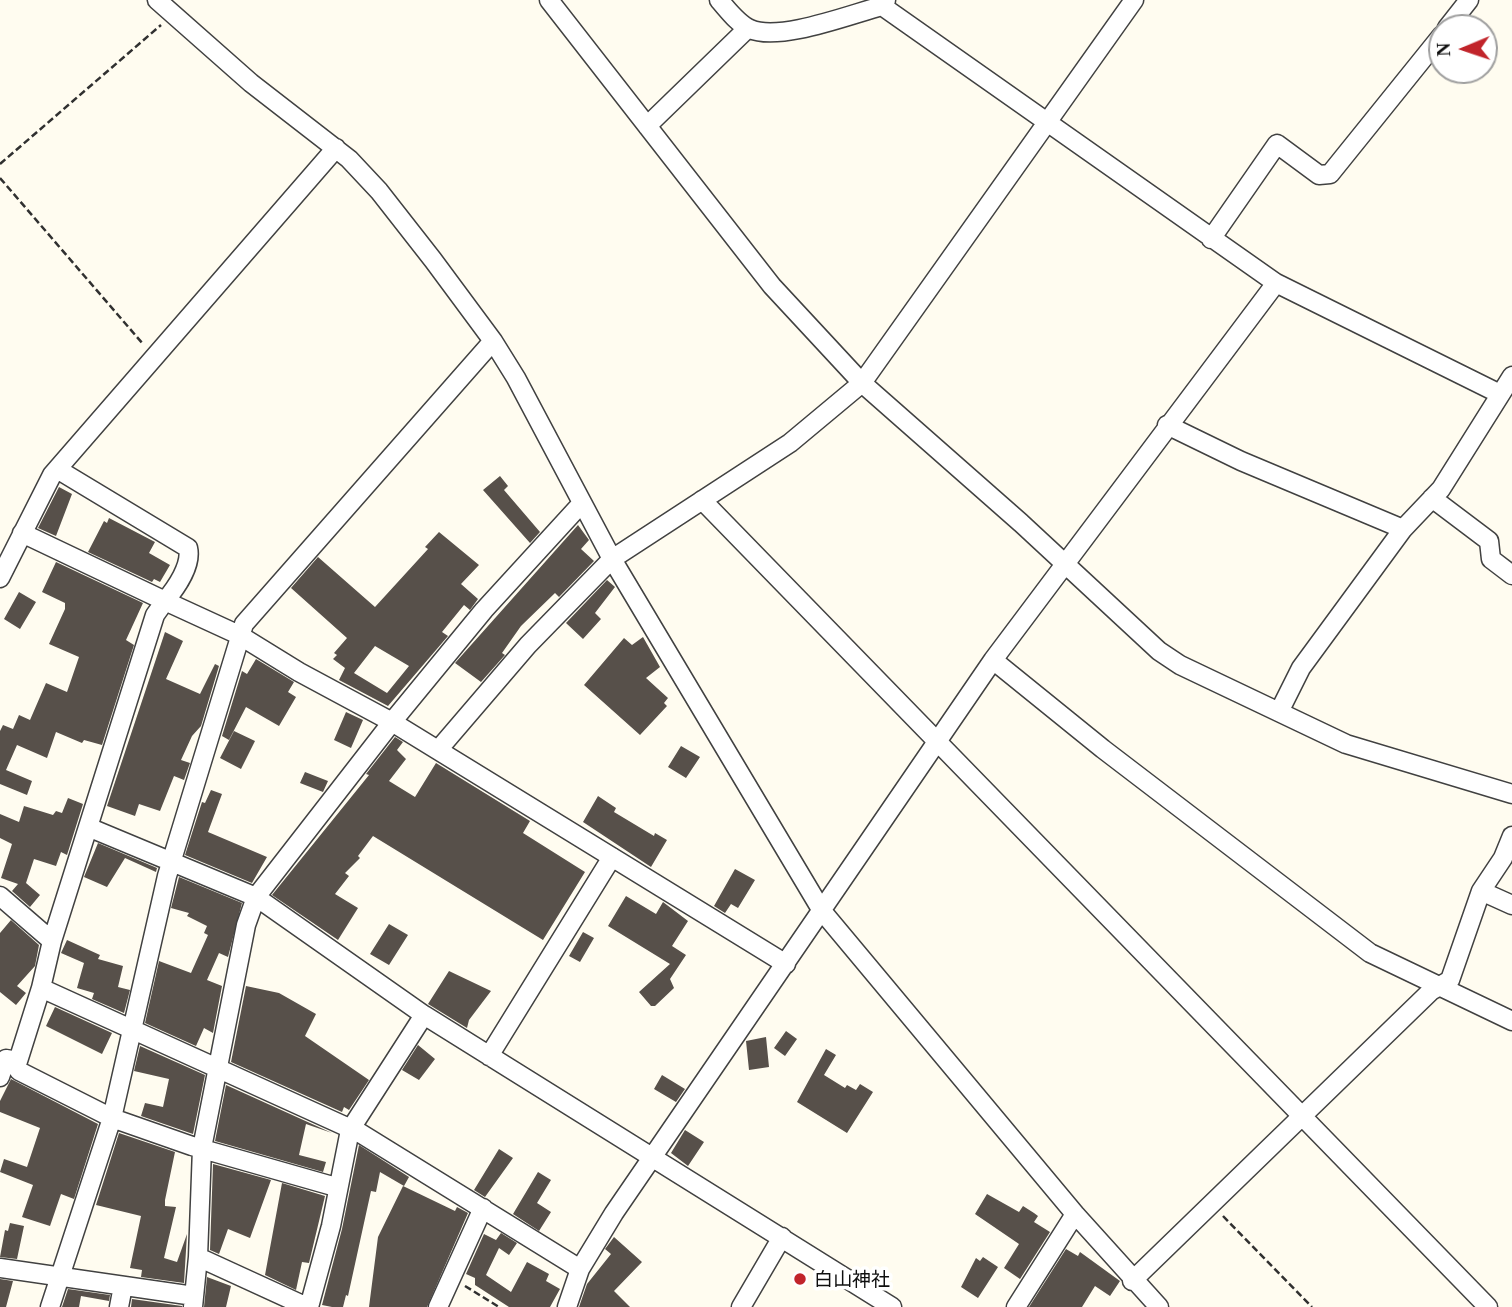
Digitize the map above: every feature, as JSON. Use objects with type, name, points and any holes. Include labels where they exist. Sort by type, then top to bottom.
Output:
[{"type":"street","points":[[157,0],[251,83],[336,148],[379,191],[493,341],[611,559],[822,911],[1074,1214],[1132,1281],[1159,1307]]},
{"type":"street","points":[[549,0],[772,286],[862,383],[1021,523],[1065,567],[1159,651],[1346,744],[1512,794]]},
{"type":"street","points":[[719,0],[748,29],[779,33],[884,3],[1048,123],[1276,283],[1500,394]]},
{"type":"street","points":[[438,750],[528,645],[611,559],[790,443],[862,383],[1134,0]]},
{"type":"street","points":[[1458,14],[1469,0]]},
{"type":"street","points":[[647,125],[748,29]]},
{"type":"street","points":[[1211,239],[1277,144],[1319,175],[1330,174],[1428,52]]},
{"type":"street","points":[[0,578],[57,469],[336,148]]},
{"type":"street","points":[[567,1307],[580,1269],[651,1158],[940,742],[993,660],[1276,283]]},
{"type":"street","points":[[50,1307],[112,1118],[171,863],[244,624],[493,341]]},
{"type":"street","points":[[1279,712],[1301,668],[1403,529],[1432,498],[1473,440],[1512,376]]},
{"type":"street","points":[[1167,425],[1241,461],[1403,529]]},
{"type":"street","points":[[7,1059],[18,1060],[41,989],[52,941],[151,627],[188,561],[188,548],[57,469]]},
{"type":"street","points":[[1432,498],[1489,541],[1491,559],[1512,575]]},
{"type":"street","points":[[702,500],[1488,1307]]},
{"type":"street","points":[[0,1268],[123,1286],[193,1301],[198,1257],[202,1148],[246,925],[256,897],[392,722],[484,610],[582,503]]},
{"type":"street","points":[[22,533],[239,635],[299,672],[392,722],[786,964]]},
{"type":"street","points":[[993,660],[1163,795],[1370,953],[1512,1021]]},
{"type":"street","points":[[89,827],[256,897],[424,1015],[892,1307]]},
{"type":"street","points":[[1132,1281],[1437,987],[1450,980],[1480,891],[1498,867],[1512,836]]},
{"type":"street","points":[[489,1056],[612,857]]},
{"type":"street","points":[[1480,891],[1512,905]]},
{"type":"street","points":[[0,896],[52,941]]},
{"type":"street","points":[[41,989],[279,1094],[350,1130],[580,1269]]},
{"type":"street","points":[[198,1257],[308,1307],[331,1226],[336,1187],[350,1130],[424,1015]]},
{"type":"street","points":[[0,1077],[7,1059]]},
{"type":"street","points":[[7,1059],[19,1071],[112,1118],[202,1148],[336,1187]]},
{"type":"street","points":[[438,1307],[483,1208]]},
{"type":"street","points":[[1016,1307],[1074,1214]]},
{"type":"street","points":[[741,1307],[782,1237]]},
{"type":"street","points":[[119,1307],[123,1286]]},
{"type":"path","points":[[0,164],[174,14]]},
{"type":"path","points":[[0,178],[155,357]]},
{"type":"path","points":[[1211,1204],[1312,1307]]},
{"type":"path","points":[[451,1277],[499,1307]]},
{"type":"building","points":[[500,476],[508,486],[504,490],[540,532],[530,543],[483,490]]},
{"type":"building","points":[[59,487],[72,494],[56,536],[38,528]]},
{"type":"building","points":[[109,518],[155,542],[149,553],[170,565],[160,582],[154,579],[152,582],[88,552],[104,521],[107,523]]},
{"type":"building","points":[[578,525],[589,540],[581,549],[594,561],[559,597],[555,593],[521,626],[502,653],[505,655],[481,682],[455,663]]},
{"type":"building","points":[[439,532],[479,565],[461,584],[478,599],[470,610],[464,605],[442,632],[448,636],[388,706],[339,680],[345,668],[333,659],[337,655],[334,653],[347,638],[291,588],[318,557],[375,607],[428,549],[425,547]],"holes":[[[375,646],[409,666],[387,693],[354,673]]]},
{"type":"building","points":[[56,562],[143,603],[126,640],[134,645],[102,745],[84,740],[82,743],[56,732],[47,758],[17,745],[6,770],[32,781],[27,795],[0,784],[0,731],[3,725],[13,729],[19,715],[30,720],[46,683],[67,692],[79,657],[49,644],[65,609],[65,603],[42,592]]},
{"type":"building","points":[[607,580],[615,587],[595,613],[601,619],[583,639],[566,623]]},
{"type":"building","points":[[19,592],[36,602],[20,629],[4,619]]},
{"type":"building","points":[[165,632],[183,641],[166,679],[200,694],[215,664],[219,666],[201,726],[192,736],[181,760],[190,763],[184,780],[174,776],[160,811],[139,804],[135,816],[107,806]]},
{"type":"building","points":[[643,637],[660,667],[646,678],[668,698],[664,703],[667,706],[640,735],[584,685],[624,638],[632,645]]},
{"type":"building","points":[[256,659],[294,682],[288,692],[296,697],[279,726],[246,707],[229,740],[222,736],[242,671],[247,674]]},
{"type":"building","points":[[346,712],[363,720],[351,748],[334,740]]},
{"type":"building","points":[[234,731],[255,741],[241,769],[220,758]]},
{"type":"building","points":[[395,737],[403,742],[397,750],[406,759],[389,781],[415,797],[436,763],[530,821],[523,833],[585,872],[543,940],[373,836],[358,856],[360,858],[345,873],[349,876],[335,894],[358,908],[338,940],[272,895],[369,775],[366,774]]},
{"type":"building","points":[[681,746],[700,757],[686,778],[668,767]]},
{"type":"building","points":[[305,772],[328,781],[323,792],[300,783]]},
{"type":"building","points":[[211,790],[222,794],[208,832],[267,857],[252,883],[185,855],[202,802],[205,803]]},
{"type":"building","points":[[598,796],[616,808],[614,812],[654,836],[655,833],[667,840],[651,867],[583,822]]},
{"type":"building","points":[[68,798],[83,804],[67,855],[61,852],[56,866],[34,859],[26,883],[40,895],[30,907],[12,891],[18,884],[1,878],[12,844],[0,838],[0,814],[19,822],[24,806],[53,815],[56,811],[62,813]]},
{"type":"building","points":[[98,843],[157,868],[156,872],[125,858],[107,887],[84,877]]},
{"type":"building","points":[[735,869],[755,880],[738,908],[731,904],[725,913],[714,906]]},
{"type":"building","points":[[179,877],[242,903],[228,957],[219,953],[207,980],[222,986],[213,1033],[204,1028],[196,1046],[145,1023],[159,961],[191,973],[208,935],[204,933],[207,926],[187,916],[189,913],[171,908]]},
{"type":"building","points":[[626,896],[656,914],[663,902],[688,921],[672,946],[686,955],[670,979],[674,988],[655,1006],[651,1006],[639,992],[670,964],[608,926]]},
{"type":"building","points":[[11,920],[39,945],[35,966],[17,986],[26,993],[16,1005],[0,992],[0,933]]},
{"type":"building","points":[[389,924],[408,935],[389,965],[370,954]]},
{"type":"building","points":[[583,932],[594,938],[580,962],[569,956]]},
{"type":"building","points":[[67,940],[100,955],[98,959],[123,966],[118,987],[130,990],[124,1013],[92,999],[94,993],[77,988],[84,963],[61,953]]},
{"type":"building","points":[[449,971],[491,991],[469,1020],[467,1028],[428,1004]]},
{"type":"building","points":[[246,986],[279,993],[316,1014],[305,1036],[369,1080],[349,1110],[344,1107],[342,1112],[231,1062]]},
{"type":"building","points":[[55,1007],[112,1033],[102,1054],[46,1026]]},
{"type":"building","points":[[786,1031],[797,1039],[785,1056],[774,1048]]},
{"type":"building","points":[[766,1037],[769,1067],[749,1070],[746,1041]]},
{"type":"building","points":[[418,1045],[435,1059],[419,1080],[402,1070]]},
{"type":"building","points":[[140,1046],[205,1075],[193,1134],[141,1116],[145,1103],[163,1107],[169,1079],[134,1071]]},
{"type":"building","points":[[826,1049],[836,1055],[824,1075],[845,1088],[847,1085],[856,1090],[860,1084],[873,1092],[847,1133],[797,1102]]},
{"type":"building","points":[[662,1075],[685,1089],[676,1102],[654,1089]]},
{"type":"building","points":[[11,1079],[98,1124],[74,1199],[61,1194],[50,1226],[22,1217],[33,1185],[0,1172],[4,1159],[27,1167],[40,1128],[0,1112],[0,1101]]},
{"type":"building","points":[[226,1085],[332,1133],[306,1124],[299,1155],[326,1162],[323,1172],[215,1141]]},
{"type":"building","points":[[685,1130],[704,1142],[688,1166],[671,1153]]},
{"type":"building","points":[[119,1133],[175,1152],[165,1206],[176,1207],[164,1258],[177,1262],[187,1234],[184,1283],[141,1277],[142,1270],[130,1268],[141,1216],[96,1205]]},
{"type":"building","points":[[359,1145],[409,1177],[404,1186],[380,1172],[376,1192],[371,1191],[348,1296],[346,1295],[343,1307],[332,1307],[322,1305],[342,1229]]},
{"type":"building","points":[[499,1149],[513,1158],[485,1197],[474,1190]]},
{"type":"building","points":[[213,1164],[271,1180],[250,1238],[228,1229],[219,1254],[210,1250]]},
{"type":"building","points":[[538,1172],[551,1180],[537,1203],[551,1212],[539,1231],[513,1214]]},
{"type":"building","points":[[282,1183],[325,1196],[309,1263],[302,1262],[296,1290],[265,1275]]},
{"type":"building","points":[[403,1186],[455,1211],[457,1207],[468,1213],[427,1307],[369,1307],[378,1237]]},
{"type":"building","points":[[987,1194],[1019,1212],[1023,1206],[1038,1216],[1034,1222],[1050,1232],[1020,1279],[1004,1268],[1019,1244],[975,1214]]},
{"type":"building","points":[[10,1223],[24,1226],[17,1259],[0,1257],[5,1230],[8,1231]]},
{"type":"building","points":[[501,1233],[517,1243],[509,1255],[499,1248],[486,1275],[511,1292],[527,1262],[549,1274],[546,1281],[560,1289],[550,1307],[509,1307],[475,1285],[475,1278],[466,1274],[484,1234],[496,1240]]},
{"type":"building","points":[[614,1237],[642,1262],[614,1291],[630,1307],[579,1307],[587,1284],[611,1254],[605,1249]]},
{"type":"building","points":[[1066,1249],[1078,1256],[1080,1252],[1120,1281],[1110,1296],[1095,1286],[1082,1307],[1029,1307]]},
{"type":"building","points":[[983,1257],[998,1267],[978,1298],[961,1287],[976,1258],[980,1261]]},
{"type":"building","points":[[207,1277],[231,1286],[226,1307],[204,1307]]},
{"type":"building","points":[[0,1279],[13,1281],[6,1307],[0,1307]]},
{"type":"building","points":[[68,1289],[110,1295],[109,1301],[81,1296],[79,1307],[62,1307]]},
{"type":"building","points":[[132,1299],[182,1306],[182,1307],[131,1307]]},
{"type":"place","name":"白山神社","points":[[800,1279]]}]
